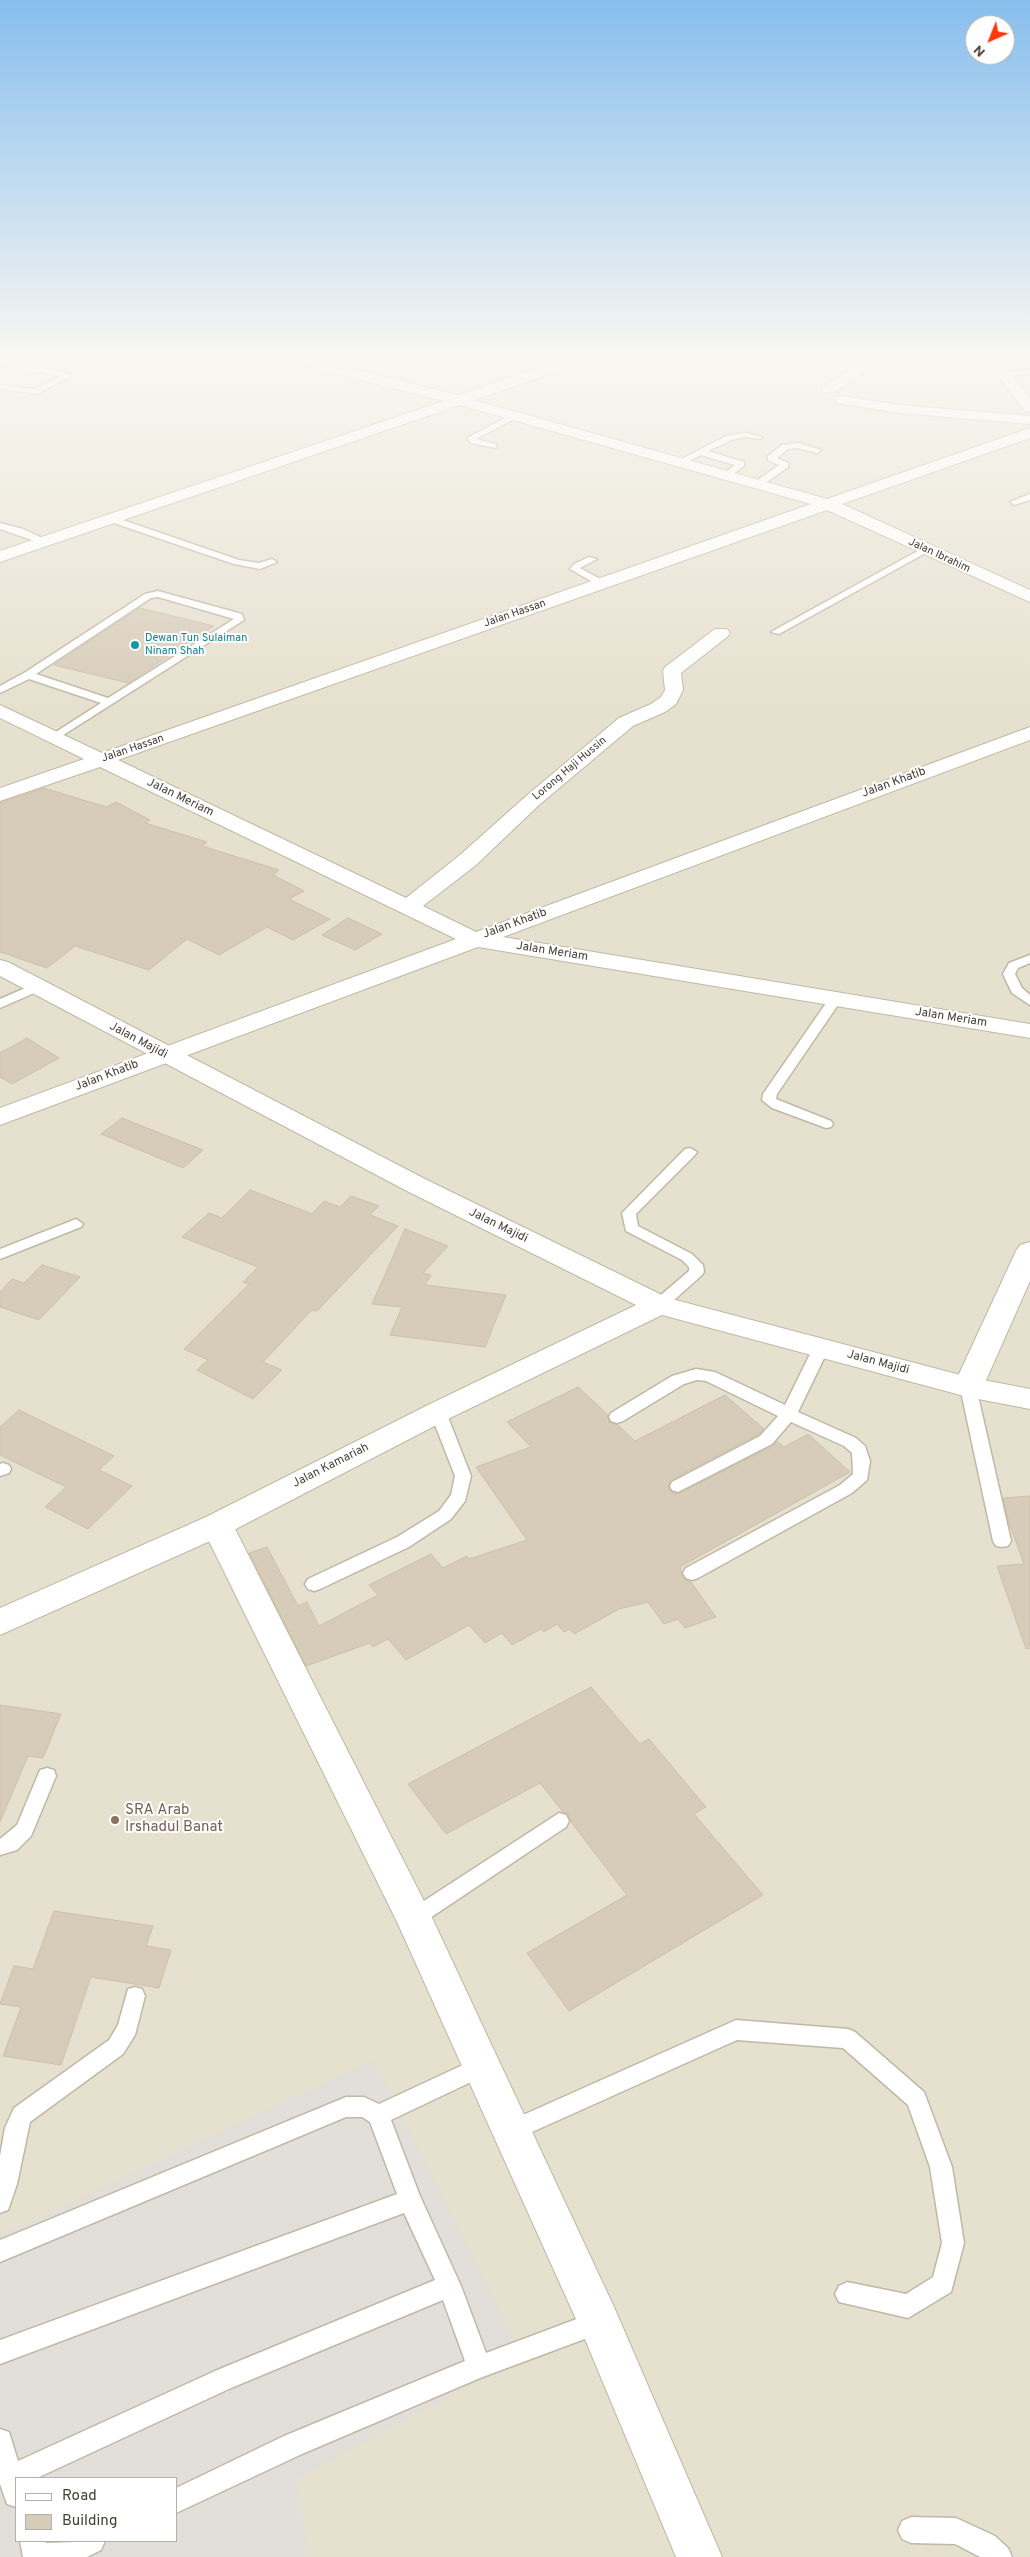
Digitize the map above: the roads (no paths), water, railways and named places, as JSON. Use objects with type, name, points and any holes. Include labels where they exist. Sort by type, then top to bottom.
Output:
[{"type":"street","points":[[0,557],[247,472]]},
{"type":"street","name":"Jalan Ibrahim","points":[[717,472],[828,504],[1030,597]]},
{"type":"street","name":"Jalan Hassan","points":[[0,795],[917,472]]},
{"type":"street","name":"Lorong Haji Hussin","points":[[407,908],[468,860],[532,801],[626,722],[658,708],[669,700],[674,690],[672,671],[721,633]]},
{"type":"street","name":"Jalan Meriam","points":[[0,711],[474,939],[1030,1031]]},
{"type":"street","name":"Jalan Khatib","points":[[0,1117],[164,1054],[1030,732]]},
{"type":"street","name":"Jalan Majidi","points":[[0,967],[416,1185],[659,1305],[968,1387],[1030,1399]]},
{"type":"street","points":[[968,1387],[1030,1251]]},
{"type":"street","name":"Jalan Kamariah","points":[[0,1622],[217,1524],[438,1412],[659,1305]]},
{"type":"street","points":[[217,1524],[414,1918],[599,2322],[699,2557]]},
{"type":"lane","points":[[726,475],[730,472]]},
{"type":"lane","points":[[758,484],[775,472]]},
{"type":"lane","points":[[1014,502],[1030,497]]},
{"type":"lane","points":[[111,519],[237,562],[260,566],[272,562]]},
{"type":"lane","points":[[0,526],[20,531],[46,542]]},
{"type":"lane","points":[[776,632],[926,550]]},
{"type":"lane","points":[[592,559],[577,566],[575,569],[601,584]]},
{"type":"lane","points":[[0,690],[28,675],[148,596],[158,594],[239,616],[239,620],[53,737]]},
{"type":"lane","points":[[28,675],[109,702]]},
{"type":"lane","points":[[1030,959],[1013,966],[1009,974],[1016,990],[1030,1002]]},
{"type":"lane","points":[[0,1004],[37,987]]},
{"type":"lane","points":[[826,1124],[776,1105],[770,1100],[770,1094],[836,999]]},
{"type":"lane","points":[[659,1305],[697,1272],[696,1264],[687,1257],[639,1234],[631,1228],[629,1213],[690,1152]]},
{"type":"lane","points":[[0,1254],[76,1224]]},
{"type":"lane","points":[[678,1486],[766,1440],[789,1414],[821,1348]]},
{"type":"lane","points":[[617,1417],[678,1380],[696,1374],[709,1376],[850,1442],[859,1450],[862,1461],[861,1476],[846,1489],[692,1573]]},
{"type":"lane","points":[[968,1387],[1002,1541]]},
{"type":"lane","points":[[314,1584],[402,1542],[446,1515],[459,1497],[464,1476],[438,1412]]},
{"type":"lane","points":[[0,1847],[10,1844],[24,1830],[47,1776]]},
{"type":"lane","points":[[414,1918],[559,1821]]},
{"type":"lane","points":[[0,2202],[6,2184],[16,2128],[22,2115],[94,2065],[116,2046],[128,2028],[135,1996]]},
{"type":"lane","points":[[512,2130],[736,2030],[848,2039],[916,2099],[941,2167],[954,2243],[943,2284],[908,2306],[847,2294]]},
{"type":"lane","points":[[378,2115],[482,2066]]},
{"type":"lane","points":[[0,2251],[346,2107],[364,2107],[378,2115],[410,2200],[450,2286],[479,2367]]},
{"type":"lane","points":[[0,2352],[410,2200]]},
{"type":"lane","points":[[31,2477],[223,2379],[450,2286]]},
{"type":"lane","points":[[178,2500],[293,2445],[479,2367],[599,2322]]},
{"type":"lane","points":[[0,2441],[13,2486]]},
{"type":"lane","points":[[912,2530],[956,2531],[986,2545],[999,2557]]},
{"type":"lane","points":[[36,2551],[64,2555],[90,2542]]},
{"type":"place","name":"Dewan Tun Sulaiman Ninam Shah","points":[[135,645]]},
{"type":"place","name":"SRA Arab Irshadul Banat","points":[[115,1820]]}]
